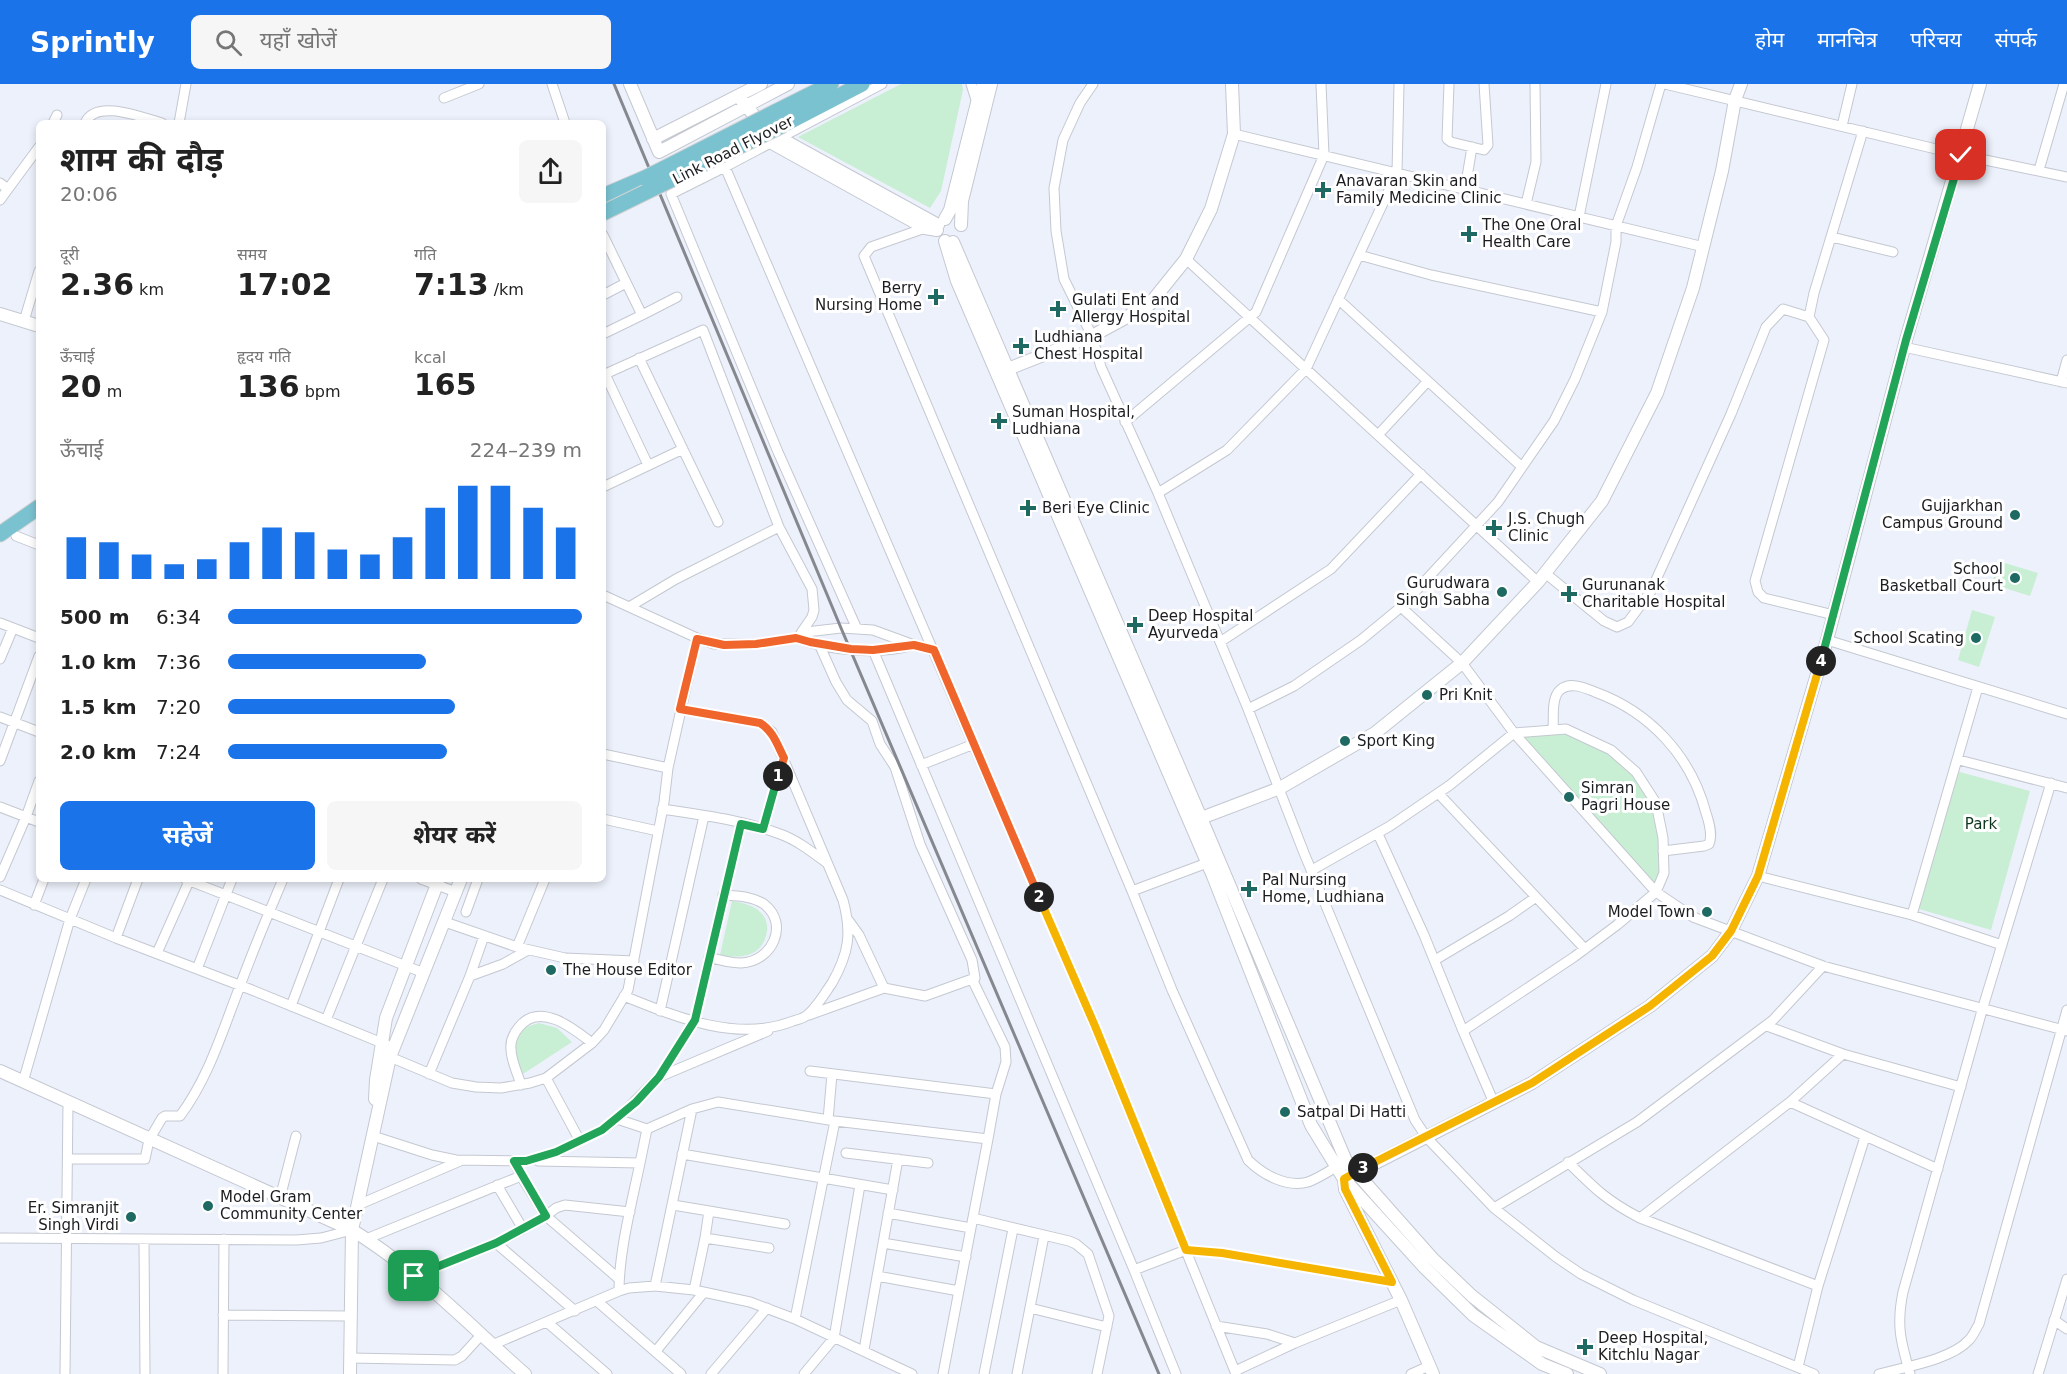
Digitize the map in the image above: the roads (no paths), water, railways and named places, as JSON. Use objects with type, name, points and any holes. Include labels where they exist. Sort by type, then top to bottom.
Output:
[{"type":"main road","name":"Link Road Flyover","points":[[606,195],[645,178],[831,84]]},
{"type":"main road","name":"Link Road Flyover","points":[[606,212],[676,179],[862,84]]},
{"type":"main road","points":[[0,546],[8,535],[36,510]]},
{"type":"main road","points":[[8,535],[36,521]]},
{"type":"street","points":[[179,120],[186,84]]},
{"type":"street","points":[[444,98],[478,84]]},
{"type":"street","points":[[552,84],[564,120]]},
{"type":"street","points":[[630,84],[659,152]]},
{"type":"street","points":[[653,139],[761,84]]},
{"type":"street","points":[[788,84],[741,95],[659,152],[657,157],[778,452],[857,629]]},
{"type":"street","points":[[671,194],[725,167],[772,137],[882,84]]},
{"type":"street","points":[[971,84],[977,103]]},
{"type":"street","points":[[936,226],[950,210],[983,84]]},
{"type":"street","points":[[949,242],[959,237],[962,201],[991,84]]},
{"type":"street","points":[[1093,84],[1080,104],[1063,140],[1054,188],[1056,231],[1064,279],[1092,336],[1101,367],[1158,493],[1415,1120],[1427,1138],[1494,1208],[1556,1257],[1603,1286],[1814,1374]]},
{"type":"street","points":[[1001,372],[1092,336],[1149,305],[1186,259],[1211,209],[1234,134],[1232,84]]},
{"type":"street","points":[[1125,422],[1256,312],[1324,155],[1321,84]]},
{"type":"street","points":[[1158,493],[1227,450],[1306,369],[1397,173],[1399,84]]},
{"type":"street","points":[[1449,84],[1446,139],[1484,150],[1488,145],[1484,84]]},
{"type":"street","points":[[1526,204],[1536,162],[1535,84]]},
{"type":"street","points":[[1579,217],[1606,84]]},
{"type":"street","points":[[1248,709],[1294,686],[1361,640],[1401,607],[1498,502],[1554,421],[1575,379],[1602,312],[1616,242],[1616,226],[1663,84],[1961,155],[2067,177]]},
{"type":"street","points":[[1195,820],[1280,788],[1375,733],[1462,663],[1541,577],[1602,501],[1657,393],[1693,288],[1735,100],[1741,84]]},
{"type":"street","points":[[1842,126],[1852,84]]},
{"type":"street","points":[[1411,1374],[1431,1370],[1401,1299],[1345,1189],[1349,1176],[1532,1083],[1650,1006],[1712,956],[1731,931],[1758,876],[1827,640],[1904,347],[1980,84]]},
{"type":"street","points":[[2039,170],[2064,91]]},
{"type":"street","points":[[741,95],[772,137],[936,226],[939,236],[949,242],[1001,372],[1341,1164]]},
{"type":"street","points":[[86,120],[94,112],[110,110],[150,120]]},
{"type":"street","points":[[1809,316],[1863,131]]},
{"type":"street","points":[[1234,134],[1704,247]]},
{"type":"street","points":[[1465,189],[1472,147]]},
{"type":"street","points":[[0,200],[4,186],[36,150]]},
{"type":"street","points":[[725,167],[1095,1026],[1236,1372],[1295,1343],[1401,1299]]},
{"type":"street","points":[[961,225],[951,218],[936,226],[871,247],[864,256],[1172,990],[1248,1160],[1265,1174],[1292,1182],[1307,1182],[1341,1164]]},
{"type":"street","points":[[1832,237],[1893,252]]},
{"type":"street","points":[[606,241],[642,315]]},
{"type":"street","points":[[1359,255],[1431,275],[1602,312]]},
{"type":"street","points":[[1186,259],[1477,525],[1541,577],[1604,621],[1617,627],[1628,622],[1651,591],[1731,414],[1766,327],[1783,309],[1809,316],[1824,340],[1755,581],[1758,592],[1764,598],[1834,615]]},
{"type":"street","points":[[24,321],[36,281]]},
{"type":"street","points":[[606,293],[626,283]]},
{"type":"street","points":[[606,333],[677,297]]},
{"type":"street","points":[[1338,300],[1522,467]]},
{"type":"street","points":[[0,314],[36,325]]},
{"type":"street","points":[[606,373],[703,330],[779,527],[809,583],[814,598],[812,617],[799,636]]},
{"type":"street","points":[[1904,347],[2064,383],[2067,360]]},
{"type":"street","points":[[639,358],[718,522]]},
{"type":"street","points":[[606,378],[648,465]]},
{"type":"street","points":[[1378,435],[1427,382]]},
{"type":"street","points":[[606,486],[683,449]]},
{"type":"street","points":[[1220,642],[1330,569],[1421,474]]},
{"type":"street","points":[[629,607],[676,579],[779,527]]},
{"type":"street","points":[[8,535],[36,544]]},
{"type":"street","points":[[606,597],[697,639],[714,644],[756,644],[842,628],[885,633],[914,645],[934,650]]},
{"type":"street","points":[[1401,607],[1462,663],[1514,733],[1656,892],[1693,917],[1823,966],[2064,1030]]},
{"type":"street","points":[[0,623],[36,637]]},
{"type":"street","points":[[0,659],[13,628]]},
{"type":"street","points":[[799,636],[819,644],[873,650],[914,645]]},
{"type":"street","points":[[0,890],[70,920],[240,985],[382,1043],[392,1053],[429,1074],[452,1083],[501,1088],[546,1078],[592,1043],[604,1030],[628,990],[668,768],[697,639]]},
{"type":"street","points":[[1827,640],[2067,714]]},
{"type":"street","points":[[659,1077],[807,1016],[884,988],[925,996],[975,978],[972,960],[920,844],[895,767],[880,744],[874,725],[847,700],[819,644]]},
{"type":"street","points":[[873,650],[1176,1374]]},
{"type":"street","points":[[0,761],[36,664]]},
{"type":"street","points":[[1553,730],[1555,700],[1558,692],[1573,685],[1595,691],[1623,704],[1663,733],[1681,757],[1701,792],[1711,839],[1709,844],[1704,846],[1663,851]]},
{"type":"street","points":[[1912,915],[1959,760],[1978,687]]},
{"type":"street","points":[[680,709],[760,723],[772,732],[843,900],[849,921],[859,935],[884,988]]},
{"type":"street","points":[[0,717],[36,731]]},
{"type":"street","points":[[1312,870],[1378,834],[1438,793],[1514,733],[1566,729],[1611,750],[1636,772],[1656,803],[1663,838],[1664,873],[1656,892],[1617,926],[1463,1031]]},
{"type":"street","points":[[921,765],[974,744]]},
{"type":"street","points":[[606,755],[668,768]]},
{"type":"street","points":[[763,829],[784,758]]},
{"type":"street","points":[[1959,760],[2067,788]]},
{"type":"street","points":[[1909,1370],[1899,1331],[1903,1292],[1983,1007],[2051,783]]},
{"type":"street","points":[[0,877],[36,789]]},
{"type":"street","points":[[1438,793],[1585,949]]},
{"type":"street","points":[[0,807],[36,821]]},
{"type":"street","points":[[662,809],[782,834],[827,863]]},
{"type":"street","points":[[660,1011],[704,816]]},
{"type":"street","points":[[606,820],[658,831]]},
{"type":"street","points":[[1195,820],[1207,863],[1311,1125],[1349,1176],[1425,1268],[1473,1315],[1542,1364],[1567,1374]]},
{"type":"street","points":[[526,1161],[556,1152],[580,1141],[617,1119],[659,1077],[695,1020],[741,824]]},
{"type":"street","points":[[1378,834],[1494,1103]]},
{"type":"street","points":[[1132,891],[1207,863]]},
{"type":"street","points":[[1758,876],[1912,915],[2002,945]]},
{"type":"street","points":[[34,905],[43,882]]},
{"type":"street","points":[[23,1082],[70,920],[85,882]]},
{"type":"street","points":[[116,938],[137,882]]},
{"type":"street","points":[[157,953],[187,882]]},
{"type":"street","points":[[193,882],[424,973]]},
{"type":"street","points":[[197,969],[231,882]]},
{"type":"street","points":[[68,1159],[145,1159],[149,1140],[162,1118],[180,1116],[202,1082],[282,882]]},
{"type":"street","points":[[291,1006],[338,882]]},
{"type":"street","points":[[326,1020],[382,882]]},
{"type":"street","points":[[377,1118],[376,1080],[387,1018],[438,882],[456,892]]},
{"type":"street","points":[[350,1374],[352,1230],[392,1053],[459,882]]},
{"type":"street","points":[[466,912],[477,882]]},
{"type":"street","points":[[516,947],[544,882]]},
{"type":"street","points":[[709,957],[743,963],[755,960],[772,948],[776,935],[776,923],[772,912],[762,903],[747,897],[723,895]]},
{"type":"street","points":[[1434,960],[1500,922],[1536,897]]},
{"type":"street","points":[[807,1016],[827,991],[838,970],[847,948],[849,921]]},
{"type":"street","points":[[445,922],[516,947],[565,958],[634,961]]},
{"type":"street","points":[[429,1074],[470,976],[484,936]]},
{"type":"street","points":[[470,976],[503,964],[528,950]]},
{"type":"street","points":[[1494,1208],[1637,1122],[1767,1026],[1823,966]]},
{"type":"street","points":[[944,1374],[996,1094],[1006,1062],[1005,1047],[972,979]]},
{"type":"street","points":[[624,996],[660,1011],[728,1029],[751,1030],[782,1026]]},
{"type":"street","points":[[1879,1374],[1909,1370],[1956,1350],[1968,1341],[1979,1324],[2064,1030],[2067,1010]]},
{"type":"street","points":[[521,1085],[511,1048],[515,1032],[524,1021],[543,1017],[562,1022],[592,1043]]},
{"type":"street","points":[[1767,1026],[1843,1054],[1961,1087]]},
{"type":"street","points":[[1640,1218],[1790,1102],[1843,1054]]},
{"type":"street","points":[[0,1071],[352,1230],[414,1276],[525,1374]]},
{"type":"street","points":[[810,1071],[996,1094]]},
{"type":"street","points":[[795,1319],[824,1179],[832,1120],[832,1074]]},
{"type":"street","points":[[546,1078],[580,1141]]},
{"type":"street","points":[[617,1119],[647,1130],[692,1109],[718,1102],[832,1120],[988,1138]]},
{"type":"street","points":[[1790,1102],[1938,1169]]},
{"type":"street","points":[[64,1374],[68,1103]]},
{"type":"street","points":[[655,1286],[692,1109]]},
{"type":"street","points":[[619,1291],[630,1212],[647,1130]]},
{"type":"street","points":[[279,1198],[296,1136]]},
{"type":"street","points":[[373,1136],[432,1155],[464,1160],[640,1163]]},
{"type":"street","points":[[1798,1367],[1818,1286],[1865,1137]]},
{"type":"street","points":[[846,1153],[928,1163]]},
{"type":"street","points":[[682,1154],[892,1190]]},
{"type":"street","points":[[864,1350],[898,1159]]},
{"type":"street","points":[[358,1205],[464,1160]]},
{"type":"street","points":[[514,1161],[546,1216],[619,1279]]},
{"type":"street","points":[[1568,1162],[1598,1193],[1640,1218],[1818,1286]]},
{"type":"street","points":[[366,1239],[521,1176]]},
{"type":"street","points":[[1349,1176],[1472,1296],[1536,1347],[1600,1374]]},
{"type":"street","points":[[497,1185],[523,1229]]},
{"type":"street","points":[[804,1374],[834,1338],[860,1185]]},
{"type":"street","points":[[414,1276],[496,1243],[565,1205],[630,1212]]},
{"type":"street","points":[[673,1205],[785,1224]]},
{"type":"street","points":[[656,1352],[699,1291],[709,1211]]},
{"type":"street","points":[[888,1213],[1013,1229],[1076,1244],[1088,1254],[1109,1316],[1097,1374]]},
{"type":"street","points":[[984,1374],[1013,1229]]},
{"type":"street","points":[[0,1238],[302,1240],[352,1230]]},
{"type":"street","points":[[1017,1374],[1044,1236]]},
{"type":"street","points":[[705,1238],[769,1248]]},
{"type":"street","points":[[223,1374],[224,1239]]},
{"type":"street","points":[[144,1240],[145,1374]]},
{"type":"street","points":[[496,1243],[575,1311]]},
{"type":"street","points":[[883,1243],[966,1257]]},
{"type":"street","points":[[1134,1270],[1186,1250],[1222,1253],[1392,1282]]},
{"type":"street","points":[[877,1276],[959,1292]]},
{"type":"street","points":[[2041,1372],[2067,1279]]},
{"type":"street","points":[[492,1345],[598,1302],[619,1291],[655,1286],[699,1291],[767,1308],[864,1350],[900,1371],[912,1374]]},
{"type":"street","points":[[598,1302],[681,1374]]},
{"type":"street","points":[[711,1374],[767,1308]]},
{"type":"street","points":[[1030,1308],[1107,1327]]},
{"type":"street","points":[[223,1315],[351,1316]]},
{"type":"street","points":[[2054,1320],[2067,1329]]},
{"type":"street","points":[[548,1323],[607,1374]]},
{"type":"street","points":[[1216,1326],[1267,1334],[1295,1343]]},
{"type":"street","points":[[351,1358],[455,1360],[462,1356],[482,1334]]},
{"type":"railway","points":[[614,84],[841,628],[1159,1374]]},
{"type":"place","name":"Anavaran Skin and Family Medicine Clinic","points":[[1323,190]]},
{"type":"place","name":"The One Oral Health Care","points":[[1469,234]]},
{"type":"place","name":"Berry Nursing Home","points":[[936,297]]},
{"type":"place","name":"Gulati Ent and Allergy Hospital","points":[[1058,309]]},
{"type":"place","name":"Ludhiana Chest Hospital","points":[[1021,346]]},
{"type":"place","name":"Suman Hospital, Ludhiana","points":[[999,421]]},
{"type":"place","name":"Beri Eye Clinic","points":[[1028,508]]},
{"type":"place","name":"Gujjarkhan Campus Ground","points":[[2015,515]]},
{"type":"place","name":"J.S. Chugh Clinic","points":[[1494,528]]},
{"type":"place","name":"School Basketball Court","points":[[2015,578]]},
{"type":"place","name":"Gurudwara Singh Sabha","points":[[1502,592]]},
{"type":"place","name":"Gurunanak Charitable Hospital","points":[[1569,594]]},
{"type":"place","name":"Deep Hospital Ayurveda","points":[[1135,625]]},
{"type":"place","name":"School Scating","points":[[1976,638]]},
{"type":"place","name":"Pri Knit","points":[[1427,695]]},
{"type":"place","name":"Sport King","points":[[1345,741]]},
{"type":"place","name":"Simran Pagri House","points":[[1569,797]]},
{"type":"place","name":"Pal Nursing Home, Ludhiana","points":[[1249,889]]},
{"type":"place","name":"Model Town","points":[[1707,912]]},
{"type":"place","name":"The House Editor","points":[[551,970]]},
{"type":"place","name":"Satpal Di Hatti","points":[[1285,1112]]},
{"type":"place","name":"Model Gram Community Center","points":[[208,1206]]},
{"type":"place","name":"Er. Simranjit Singh Virdi","points":[[131,1217]]},
{"type":"place","name":"Deep Hospital, Kitchlu Nagar","points":[[1585,1347]]},
{"type":"park label","name":"Park","points":[[1981,824]]}]
